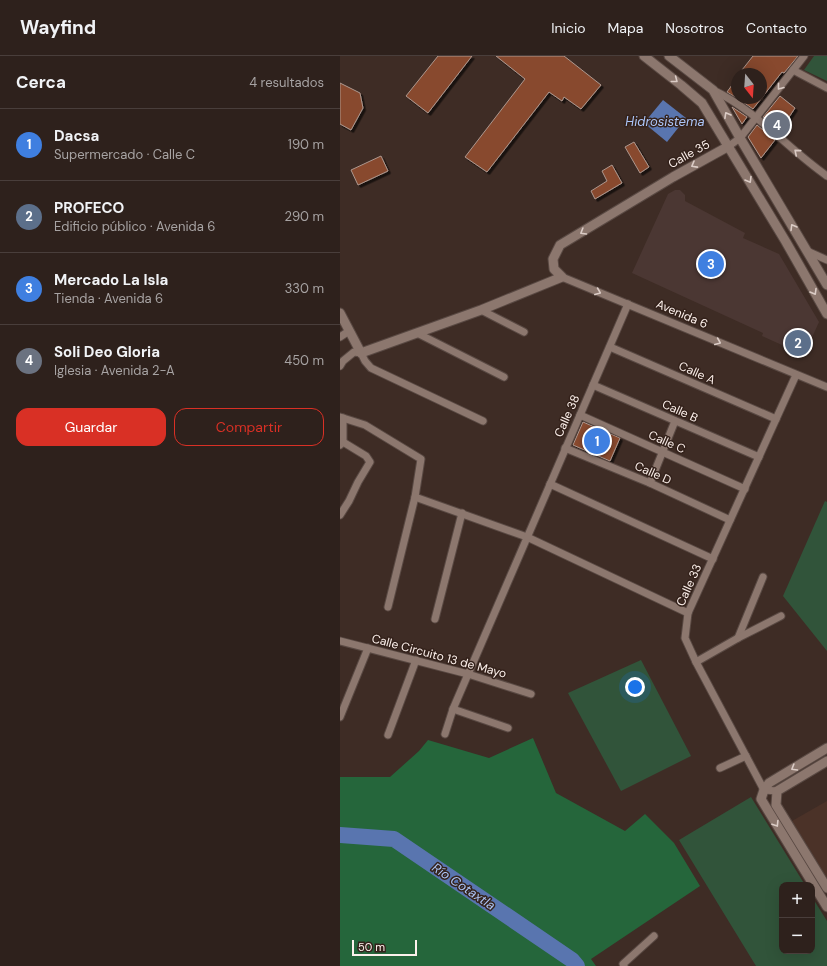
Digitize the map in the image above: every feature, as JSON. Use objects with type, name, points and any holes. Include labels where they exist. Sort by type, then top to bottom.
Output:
[{"type":"street","points":[[644,56],[702,103],[786,242],[827,314]]},
{"type":"street","points":[[669,56],[713,90],[724,95],[756,118],[827,176]]},
{"type":"street","name":"Calle 35","points":[[562,277],[554,269],[553,259],[560,246],[673,177],[729,146],[740,138],[804,56]]},
{"type":"street","points":[[793,70],[827,88]]},
{"type":"street","points":[[713,90],[827,285]]},
{"type":"street","points":[[808,251],[827,260]]},
{"type":"street","points":[[340,366],[343,361],[354,352],[361,353],[481,310],[562,277]]},
{"type":"street","name":"Avenida 6","points":[[562,277],[827,387]]},
{"type":"street","name":"Calle 38","points":[[445,734],[453,709],[628,304]]},
{"type":"street","points":[[481,310],[524,332]]},
{"type":"street","points":[[340,316],[365,361],[371,368],[484,421]]},
{"type":"street","points":[[340,337],[349,331]]},
{"type":"street","points":[[417,333],[504,377]]},
{"type":"street","name":"Calle A","points":[[610,347],[776,419]]},
{"type":"street","name":"Calle 33","points":[[764,790],[696,662],[686,638],[688,613],[796,375]]},
{"type":"street","name":"Calle B","points":[[593,385],[759,457]]},
{"type":"street","name":"Calle C","points":[[580,415],[745,489]]},
{"type":"street","points":[[340,515],[350,501],[358,482],[370,462],[366,456],[342,443],[342,418],[365,425],[421,459],[415,497],[388,607]]},
{"type":"street","points":[[650,483],[675,421]]},
{"type":"street","name":"Calle D","points":[[566,448],[650,483],[730,520]]},
{"type":"street","points":[[550,484],[713,559]]},
{"type":"street","points":[[415,497],[527,537],[688,613]]},
{"type":"street","points":[[435,619],[462,514]]},
{"type":"street","points":[[738,638],[763,578]]},
{"type":"street","points":[[696,662],[781,616]]},
{"type":"street","name":"Calle Circuito 13 de Mayo","points":[[340,641],[468,674],[531,694]]},
{"type":"street","points":[[340,717],[368,648]]},
{"type":"street","points":[[388,735],[416,660]]},
{"type":"street","points":[[453,709],[508,728]]},
{"type":"street","points":[[827,748],[770,783],[764,790],[761,799],[824,894],[827,907]]},
{"type":"street","points":[[720,768],[746,756]]},
{"type":"street","points":[[764,790],[778,791],[827,761]]},
{"type":"street","points":[[778,791],[776,805],[827,888]]},
{"type":"street","points":[[624,966],[623,964],[654,936]]},
{"type":"shaded area","points":[[675,190],[680,190],[685,195],[685,201],[745,233],[743,238],[779,254],[819,322],[804,355],[762,336],[763,333],[632,273],[668,194]]},
{"type":"shaded area","points":[[827,801],[827,878],[792,821]]},
{"type":"green space","points":[[814,56],[827,56],[827,81],[804,70]]},
{"type":"green space","points":[[825,501],[827,502],[827,651],[783,596]]},
{"type":"green space","points":[[641,660],[691,756],[621,791],[568,693]]},
{"type":"green space","points":[[533,738],[556,793],[625,831],[645,814],[674,843],[700,886],[591,959],[596,966],[340,966],[340,777],[390,777],[419,751],[428,740],[489,758]]},
{"type":"green space","points":[[751,797],[803,882],[779,882],[779,954],[815,954],[815,902],[827,921],[827,966],[756,966],[679,840]]},
{"type":"water","name":"Hidrosistema","points":[[663,100],[686,118],[667,142],[644,123]]},
{"type":"building","points":[[438,56],[472,56],[428,113],[406,96]]},
{"type":"building","points":[[496,56],[564,56],[601,85],[581,109],[564,97],[562,101],[549,92],[487,172],[465,157],[525,79]]},
{"type":"building","points":[[753,56],[798,56],[784,73],[782,72],[767,91],[767,68],[744,68]]},
{"type":"building","points":[[340,83],[360,93],[363,108],[351,130],[340,124]]},
{"type":"building","points":[[731,86],[731,94],[727,92]]},
{"type":"building","points":[[780,96],[795,108],[780,131],[763,117]]},
{"type":"building","points":[[746,104],[757,104],[753,109]]},
{"type":"building","points":[[732,107],[747,117],[742,124]]},
{"type":"building","points":[[757,125],[775,140],[761,158],[748,137]]},
{"type":"building","points":[[634,142],[649,167],[640,173],[625,147]]},
{"type":"building","points":[[381,156],[388,171],[358,185],[351,170]]},
{"type":"building","points":[[612,165],[622,183],[595,199],[591,191],[607,181],[602,171]]},
{"type":"building","points":[[583,422],[620,438],[610,461],[573,445]]},
{"type":"waterway","name":"Río Cotaxtla","points":[[340,835],[394,839],[572,960],[577,966]]},
{"type":"place","name":"Soli Deo Gloria","points":[[777,125]]},
{"type":"place","name":"Mercado La Isla","points":[[711,264]]},
{"type":"place","name":"PROFECO","points":[[798,343]]},
{"type":"place","name":"Dacsa","points":[[597,441]]}]
